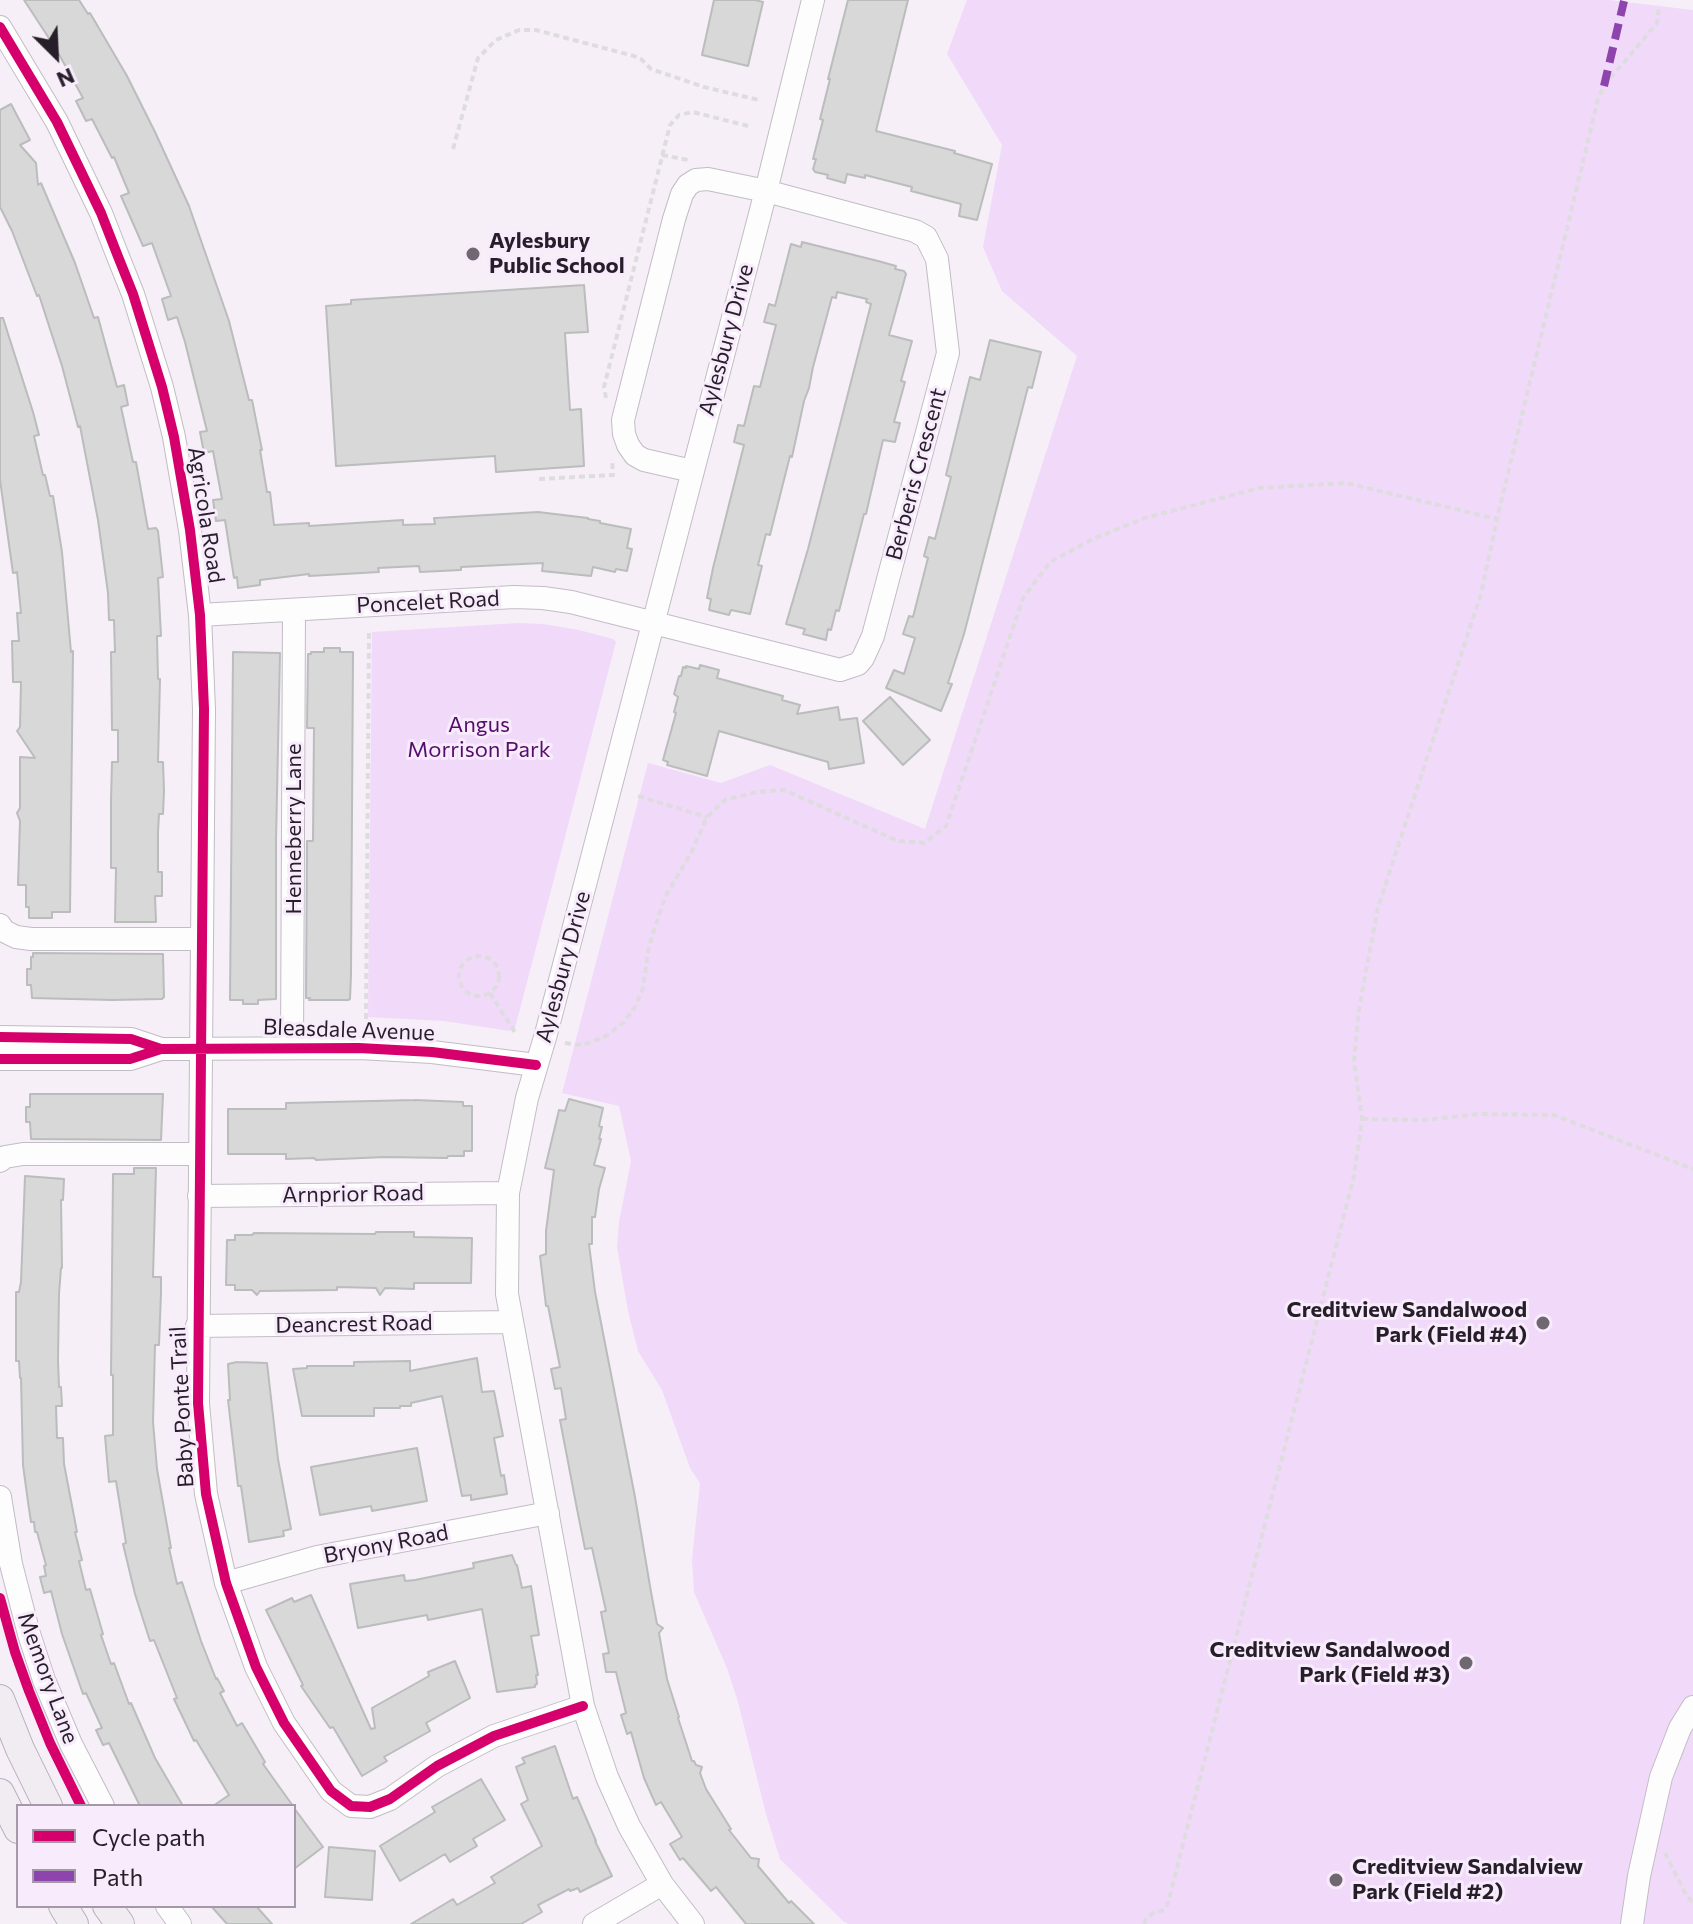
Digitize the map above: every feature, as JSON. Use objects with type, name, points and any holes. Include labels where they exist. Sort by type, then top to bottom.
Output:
[{"type":"main road","points":[[0,1699],[47,1804]]},
{"type":"main road","points":[[0,1794],[16,1825]]},
{"type":"street","name":"Aylesbury Drive","points":[[693,1924],[662,1884],[629,1826],[613,1792],[583,1706],[507,1294],[508,1193],[527,1098],[766,191],[813,0]]},
{"type":"street","name":"Agricola Road","points":[[0,27],[44,99],[101,213],[133,294],[174,437],[200,615],[204,709],[200,1048]]},
{"type":"street","points":[[692,471],[635,455],[624,434],[623,420],[674,219],[682,194],[696,180],[708,179],[766,191]]},
{"type":"street","name":"Berberis Crescent","points":[[653,623],[840,670],[858,664],[873,636],[911,496],[948,353],[933,247],[926,237],[915,231],[766,191]]},
{"type":"street","name":"Poncelet Road","points":[[200,615],[514,597],[571,602],[653,623]]},
{"type":"street","name":"Henneberry Lane","points":[[292,1047],[294,610]]},
{"type":"street","points":[[0,925],[16,937],[31,939],[201,939]]},
{"type":"street","name":"Bleasdale Avenue","points":[[0,1037],[131,1039],[161,1049]]},
{"type":"street","name":"Bleasdale Avenue","points":[[0,1059],[130,1059],[161,1049],[292,1047],[398,1049],[536,1065]]},
{"type":"street","name":"Baby Ponte Trail","points":[[200,1048],[198,1403],[206,1494],[226,1583],[256,1667],[284,1723],[331,1791],[351,1806],[370,1807],[390,1799],[437,1766],[494,1736],[583,1706]]},
{"type":"street","points":[[0,1161],[23,1154],[199,1154]]},
{"type":"street","name":"Arnprior Road","points":[[199,1196],[508,1193]]},
{"type":"street","name":"Deancrest Road","points":[[197,1326],[512,1322]]},
{"type":"street","name":"Memory Lane","points":[[0,1497],[11,1564],[44,1680],[71,1744],[102,1804]]},
{"type":"street","name":"Bryony Road","points":[[226,1583],[317,1557],[548,1513]]},
{"type":"street","points":[[1632,1924],[1639,1876],[1661,1777],[1680,1728],[1693,1707]]},
{"type":"street","points":[[594,1924],[662,1884]]},
{"type":"path","points":[[1144,1924],[1153,1913],[1164,1910],[1168,1903],[1354,1176],[1362,1119],[1354,1061],[1359,1009],[1378,907],[1481,594],[1598,99],[1604,86],[1657,23],[1659,5]]},
{"type":"path","points":[[453,149],[478,58],[496,40],[519,30],[536,30],[634,56],[651,69],[704,87],[759,100]]},
{"type":"path","points":[[539,479],[613,475],[612,446]]},
{"type":"path","points":[[563,1043],[589,1043],[606,1036],[623,1023],[635,1007],[643,988],[649,946],[665,897],[691,853],[707,817],[725,800],[757,792],[784,790],[898,841],[924,843],[946,826],[1023,598],[1050,562],[1093,539],[1145,518],[1259,488],[1346,483],[1497,519]]},
{"type":"path","points":[[366,1019],[369,630]]},
{"type":"path","points":[[638,796],[707,817]]},
{"type":"path","points":[[485,956],[499,969],[499,982],[490,993],[478,996],[461,985],[459,972],[472,957],[485,956]]},
{"type":"path","points":[[490,993],[516,1034]]},
{"type":"path","points":[[1362,1119],[1425,1120],[1479,1114],[1554,1115],[1693,1169]]},
{"type":"path","points":[[1653,1813],[1656,1834],[1693,1903]]},
{"type":"green space","points":[[967,0],[1609,0],[1693,10],[1693,1924],[848,1924],[780,1859],[738,1702],[727,1668],[694,1592],[692,1559],[700,1483],[690,1468],[662,1390],[638,1351],[628,1311],[617,1247],[631,1161],[619,1106],[562,1093],[648,763],[721,783],[770,765],[925,829],[1077,356],[1002,291],[983,247],[1002,145],[947,54]]},
{"type":"green space","name":"Angus Morrison Park","points":[[518,623],[579,630],[616,642],[515,1028],[510,1031],[444,1021],[368,1017],[372,632]]},
{"type":"building","points":[[24,0],[79,0],[127,76],[155,132],[189,206],[229,321],[249,400],[252,400],[274,525],[403,520],[403,525],[435,524],[434,518],[538,512],[588,518],[631,529],[627,548],[632,549],[627,571],[593,567],[591,576],[542,571],[543,563],[420,572],[419,566],[378,568],[379,572],[309,574],[260,580],[260,585],[238,588],[225,520],[216,521],[213,500],[222,499],[213,451],[204,453],[200,432],[207,431],[185,342],[177,317],[168,320],[162,299],[171,296],[152,243],[143,246],[121,196],[129,193],[114,157],[92,119],[86,121],[76,101],[83,98]]},
{"type":"building","points":[[714,0],[763,2],[748,66],[702,55]]},
{"type":"building","points":[[848,0],[908,0],[876,131],[992,164],[977,220],[959,216],[961,204],[911,191],[912,187],[865,175],[865,178],[847,174],[845,183],[827,178],[828,175],[813,169],[828,79]]},
{"type":"building","points":[[11,104],[30,140],[20,145],[36,163],[38,185],[41,183],[75,263],[94,318],[98,317],[117,387],[124,385],[128,405],[121,407],[133,462],[136,462],[148,529],[156,528],[158,531],[163,577],[158,578],[161,636],[157,636],[160,679],[158,762],[163,762],[164,791],[158,832],[158,872],[162,872],[162,896],[155,896],[156,922],[115,922],[116,868],[111,868],[112,762],[118,762],[118,730],[112,730],[111,652],[115,652],[114,620],[109,620],[98,520],[80,426],[39,295],[0,207],[0,110]]},
{"type":"building","points":[[802,242],[896,266],[895,269],[904,271],[906,274],[889,335],[912,341],[894,422],[900,423],[895,442],[883,440],[839,611],[836,610],[826,640],[803,634],[805,629],[786,624],[871,304],[866,302],[867,299],[837,292],[836,298],[832,297],[792,457],[770,535],[766,534],[750,614],[731,610],[729,615],[709,610],[711,599],[707,598],[744,445],[734,442],[738,425],[744,426],[754,386],[760,387],[776,325],[764,322],[769,304],[775,306],[791,244],[801,247]]},
{"type":"building","points":[[584,285],[588,332],[565,333],[570,410],[581,409],[584,466],[496,472],[495,456],[336,466],[326,306],[351,304],[351,300]]},
{"type":"building","points":[[0,318],[3,318],[33,412],[39,435],[34,436],[43,475],[50,496],[53,496],[73,651],[70,912],[52,912],[52,918],[29,918],[26,885],[18,885],[20,757],[35,758],[17,731],[20,727],[21,682],[13,682],[12,641],[19,641],[17,613],[21,613],[17,572],[13,573],[0,480]]},
{"type":"building","points":[[990,340],[1041,352],[1032,388],[1028,387],[964,634],[948,683],[952,684],[941,711],[886,688],[894,670],[904,674],[915,638],[903,634],[909,616],[913,617],[928,558],[924,556],[929,537],[935,539],[951,477],[946,475],[970,377],[980,380]]},
{"type":"building","points":[[324,648],[353,652],[351,975],[348,1000],[306,998],[307,841],[313,841],[314,728],[307,728],[308,654],[324,652]]},
{"type":"building","points":[[233,652],[280,653],[276,999],[258,1000],[258,1004],[230,1000]]},
{"type":"building","points":[[700,665],[719,670],[717,678],[783,696],[782,700],[800,705],[797,714],[838,707],[840,720],[857,718],[864,763],[829,769],[828,762],[719,731],[707,776],[667,765],[668,762],[663,760],[676,713],[678,697],[674,694],[679,676],[683,667],[699,669]]},
{"type":"building","points":[[890,697],[930,740],[903,765],[863,721]]},
{"type":"building","points":[[33,953],[163,954],[164,997],[112,1000],[32,998],[31,985],[27,985],[27,969],[31,969]]},
{"type":"building","points":[[30,1094],[163,1094],[161,1140],[31,1139],[30,1122],[26,1122]]},
{"type":"building","points":[[569,1099],[603,1108],[599,1126],[602,1127],[601,1139],[594,1165],[605,1168],[595,1217],[592,1217],[592,1244],[589,1244],[595,1292],[657,1624],[663,1628],[659,1633],[667,1679],[678,1718],[692,1761],[702,1767],[700,1773],[706,1789],[729,1830],[751,1858],[759,1859],[758,1866],[789,1903],[791,1901],[814,1924],[746,1924],[716,1887],[711,1891],[683,1858],[680,1860],[670,1844],[682,1837],[661,1802],[656,1805],[644,1778],[631,1732],[627,1734],[621,1715],[626,1713],[616,1672],[606,1672],[603,1654],[609,1653],[601,1612],[606,1611],[592,1548],[585,1549],[560,1420],[566,1419],[561,1388],[555,1389],[551,1369],[560,1367],[546,1306],[540,1256],[546,1254],[554,1170],[545,1168],[559,1110],[565,1111]]},
{"type":"building","points":[[463,1102],[463,1106],[472,1106],[472,1151],[464,1151],[464,1156],[447,1158],[316,1160],[286,1159],[286,1154],[228,1154],[228,1109],[286,1109],[286,1103]]},
{"type":"building","points":[[134,1168],[156,1168],[153,1277],[161,1277],[161,1293],[159,1345],[155,1345],[153,1422],[157,1469],[177,1584],[182,1582],[201,1641],[224,1691],[220,1693],[237,1726],[242,1723],[265,1762],[263,1764],[292,1804],[216,1804],[229,1795],[194,1741],[174,1699],[177,1698],[154,1640],[150,1641],[135,1594],[123,1544],[126,1543],[116,1481],[109,1482],[105,1436],[113,1435],[113,1174],[134,1174]]},
{"type":"building","points":[[25,1176],[64,1179],[58,1360],[62,1406],[56,1406],[57,1438],[63,1438],[64,1464],[82,1560],[79,1561],[111,1664],[114,1663],[129,1704],[155,1758],[182,1804],[139,1804],[109,1743],[103,1745],[96,1730],[102,1728],[86,1693],[83,1694],[51,1591],[44,1593],[40,1577],[46,1576],[46,1565],[34,1522],[31,1522],[23,1465],[21,1378],[19,1361],[16,1361],[16,1292],[19,1292]]},
{"type":"building","points":[[414,1232],[414,1237],[472,1238],[471,1283],[414,1283],[414,1289],[385,1288],[380,1295],[376,1288],[337,1287],[337,1290],[260,1291],[257,1295],[252,1290],[235,1290],[235,1285],[226,1285],[227,1240],[235,1240],[235,1235]]},
{"type":"building","points":[[477,1358],[482,1392],[494,1391],[503,1436],[494,1438],[507,1494],[471,1500],[471,1495],[462,1496],[442,1396],[400,1408],[374,1408],[374,1416],[302,1416],[293,1369],[354,1366],[354,1362],[410,1361],[410,1371]]},
{"type":"building","points":[[267,1363],[278,1459],[291,1529],[283,1531],[284,1536],[249,1542],[241,1486],[238,1486],[228,1400],[228,1364]]},
{"type":"building","points":[[417,1448],[427,1501],[372,1511],[371,1506],[320,1515],[311,1467]]},
{"type":"building","points":[[512,1555],[522,1588],[531,1586],[539,1635],[531,1636],[538,1675],[535,1687],[497,1692],[482,1609],[428,1620],[427,1615],[358,1628],[350,1584],[404,1575],[405,1581],[415,1580],[474,1568],[473,1563]]},
{"type":"building","points":[[311,1595],[371,1729],[375,1728],[372,1708],[429,1676],[428,1672],[455,1661],[470,1698],[426,1723],[430,1731],[384,1757],[387,1761],[362,1776],[333,1727],[330,1728],[301,1686],[266,1610],[292,1598],[294,1602]]},
{"type":"building","points":[[555,1746],[573,1799],[577,1797],[612,1876],[580,1892],[578,1888],[569,1889],[538,1905],[542,1912],[521,1924],[411,1924],[453,1899],[457,1905],[495,1883],[491,1877],[542,1846],[521,1804],[528,1800],[516,1767],[525,1763],[522,1758]]},
{"type":"building","points":[[481,1779],[505,1820],[473,1839],[477,1846],[450,1862],[445,1854],[400,1881],[380,1846],[435,1812],[432,1807]]},
{"type":"building","points":[[296,1811],[323,1847],[296,1867]]},
{"type":"building","points":[[329,1847],[375,1851],[372,1900],[325,1897]]},
{"type":"building","points":[[213,1908],[258,1908],[272,1924],[227,1924]]},
{"type":"marked path","points":[[1604,86],[1624,1]]},
{"type":"cycle path","points":[[0,27],[57,122],[101,213],[133,294],[162,387],[190,530],[200,615],[204,709],[198,1403],[206,1494],[226,1583],[256,1667],[284,1723],[331,1791],[351,1806],[370,1807],[390,1799],[437,1766],[494,1736],[583,1706]]},
{"type":"cycle path","points":[[0,1037],[131,1039],[161,1049]]},
{"type":"cycle path","points":[[0,1059],[130,1059],[161,1049],[359,1048],[432,1052],[536,1065]]},
{"type":"cycle path","points":[[0,1598],[29,1691],[80,1804]]},
{"type":"place","name":"Aylesbury Public School","points":[[473,254]]},
{"type":"place","name":"Creditview Sandalwood Park (Field #4)","points":[[1543,1323]]},
{"type":"place","name":"Creditview Sandalwood Park (Field #3)","points":[[1466,1663]]},
{"type":"place","name":"Creditview Sandalview Park (Field #2)","points":[[1336,1880]]}]
